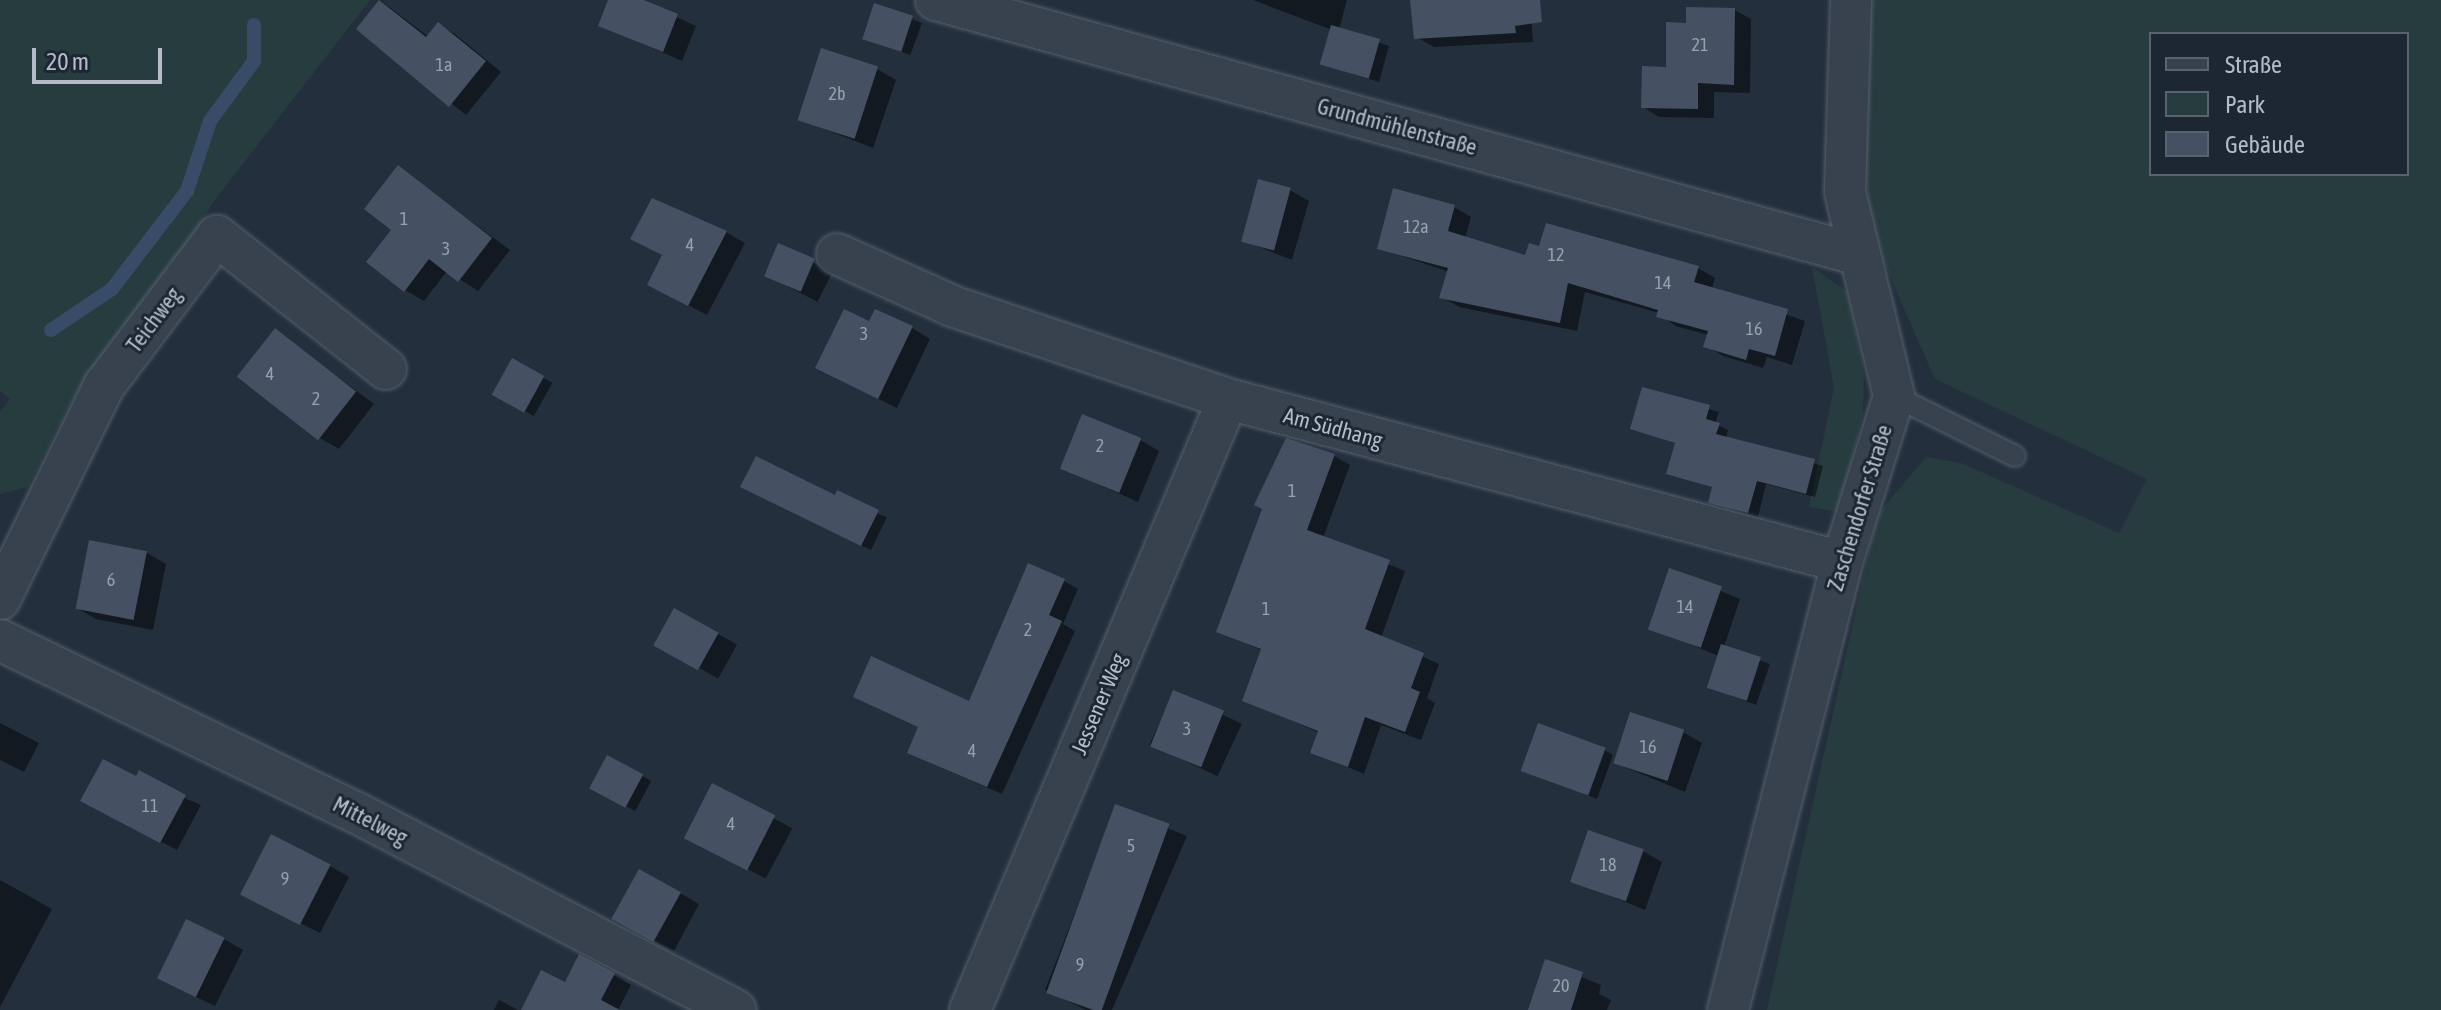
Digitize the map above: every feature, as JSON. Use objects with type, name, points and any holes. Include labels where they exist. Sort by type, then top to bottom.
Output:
[{"type":"street","name":"Grundmühlenstraße","points":[[936,0],[1859,255]]},
{"type":"street","name":"Zaschendorfer Straße","points":[[1728,1010],[1842,562],[1894,396],[1845,192],[1851,0]]},
{"type":"street","name":"Teichweg","points":[[0,599],[104,386],[217,236],[386,369]]},
{"type":"street","name":"Am Südhang","points":[[837,254],[952,306],[1228,399],[1842,562]]},
{"type":"street","name":"Jessener Weg","points":[[970,1010],[1228,399]]},
{"type":"street","name":"Mittelweg","points":[[0,640],[355,812],[736,1010]]},
{"type":"lane","points":[[1894,396],[2015,456]]},
{"type":"green space","points":[[0,0],[370,0],[211,205],[197,235],[71,402],[28,487],[0,494],[0,412],[10,399],[0,391]]},
{"type":"green space","points":[[1867,0],[2441,0],[2441,1010],[1767,1010],[1877,515],[1926,457],[1961,463],[2119,533],[2147,479],[1935,379],[1883,261],[1869,206],[1860,113]]},
{"type":"green space","points":[[1812,267],[1848,292],[1864,374],[1863,414],[1838,512],[1809,507],[1834,388]]},
{"type":"building","points":[[379,0],[426,37],[438,22],[486,61],[449,107],[356,29]]},
{"type":"building","points":[[608,0],[644,0],[678,14],[663,52],[598,26]]},
{"type":"building","points":[[1410,0],[1540,0],[1542,22],[1515,26],[1516,33],[1414,39]]},
{"type":"building","points":[[874,3],[913,16],[901,52],[862,39]]},
{"type":"building","points":[[1686,7],[1735,8],[1734,85],[1698,83],[1698,109],[1641,108],[1642,66],[1666,67],[1666,22],[1686,23]]},
{"type":"building","points":[[1331,25],[1380,39],[1369,78],[1320,64]]},
{"type":"building","points":[[821,48],[878,67],[855,139],[798,120]]},
{"type":"building","points":[[398,165],[492,238],[458,282],[429,259],[404,292],[366,262],[391,230],[364,209]]},
{"type":"building","points":[[1258,179],[1291,188],[1274,251],[1241,242]]},
{"type":"building","points":[[1393,188],[1455,205],[1448,231],[1525,255],[1529,243],[1539,246],[1546,223],[1699,266],[1694,282],[1788,309],[1775,356],[1749,349],[1746,360],[1703,347],[1708,331],[1656,317],[1658,310],[1568,283],[1560,323],[1439,298],[1448,268],[1377,249]]},
{"type":"building","points":[[652,198],[727,231],[688,306],[647,285],[662,255],[630,239]]},
{"type":"building","points":[[778,243],[815,259],[801,292],[764,276]]},
{"type":"building","points":[[844,309],[869,321],[875,309],[913,326],[878,399],[815,368]]},
{"type":"building","points":[[275,328],[356,391],[318,440],[237,377]]},
{"type":"building","points":[[512,358],[544,376],[524,413],[492,395]]},
{"type":"building","points":[[1642,387],[1710,405],[1706,419],[1720,423],[1716,434],[1815,459],[1806,494],[1757,481],[1748,513],[1708,503],[1712,487],[1666,474],[1675,443],[1630,429]]},
{"type":"building","points":[[1082,414],[1141,438],[1119,493],[1060,469]]},
{"type":"building","points":[[1286,438],[1335,454],[1307,530],[1390,560],[1365,629],[1424,653],[1411,688],[1420,692],[1405,732],[1365,717],[1348,767],[1310,753],[1318,731],[1242,701],[1261,649],[1216,632],[1262,509],[1254,505]]},
{"type":"building","points":[[756,456],[835,495],[837,490],[879,510],[861,546],[740,487]]},
{"type":"building","points":[[89,540],[147,551],[134,620],[76,609]]},
{"type":"building","points":[[1028,563],[1065,579],[1049,615],[1062,621],[987,787],[907,753],[918,727],[853,697],[871,656],[969,701]]},
{"type":"building","points":[[1669,568],[1722,586],[1701,648],[1648,629]]},
{"type":"building","points":[[674,608],[719,633],[698,670],[653,646]]},
{"type":"building","points":[[1721,644],[1761,657],[1747,701],[1707,688]]},
{"type":"building","points":[[1173,690],[1224,711],[1201,767],[1150,747]]},
{"type":"building","points":[[1630,712],[1684,730],[1668,781],[1613,763]]},
{"type":"building","points":[[1538,723],[1606,748],[1588,796],[1521,771]]},
{"type":"building","points":[[607,755],[643,774],[625,808],[589,789]]},
{"type":"building","points":[[103,759],[136,776],[139,770],[186,795],[160,843],[80,801]]},
{"type":"building","points":[[712,783],[775,815],[747,870],[684,838]]},
{"type":"building","points":[[1115,804],[1170,824],[1102,1010],[1093,1010],[1046,993]]},
{"type":"building","points":[[1588,830],[1644,849],[1626,901],[1570,882]]},
{"type":"building","points":[[271,834],[331,864],[300,925],[240,895]]},
{"type":"building","points":[[639,869],[681,892],[653,942],[611,919]]},
{"type":"building","points":[[186,919],[225,938],[196,997],[157,978]]},
{"type":"building","points":[[579,954],[615,973],[601,1000],[620,1010],[521,1010],[541,970],[565,982]]},
{"type":"building","points":[[1545,959],[1583,972],[1571,1010],[1528,1010]]},
{"type":"waterway","points":[[51,330],[112,289],[187,191],[210,121],[254,61],[254,25]]}]
